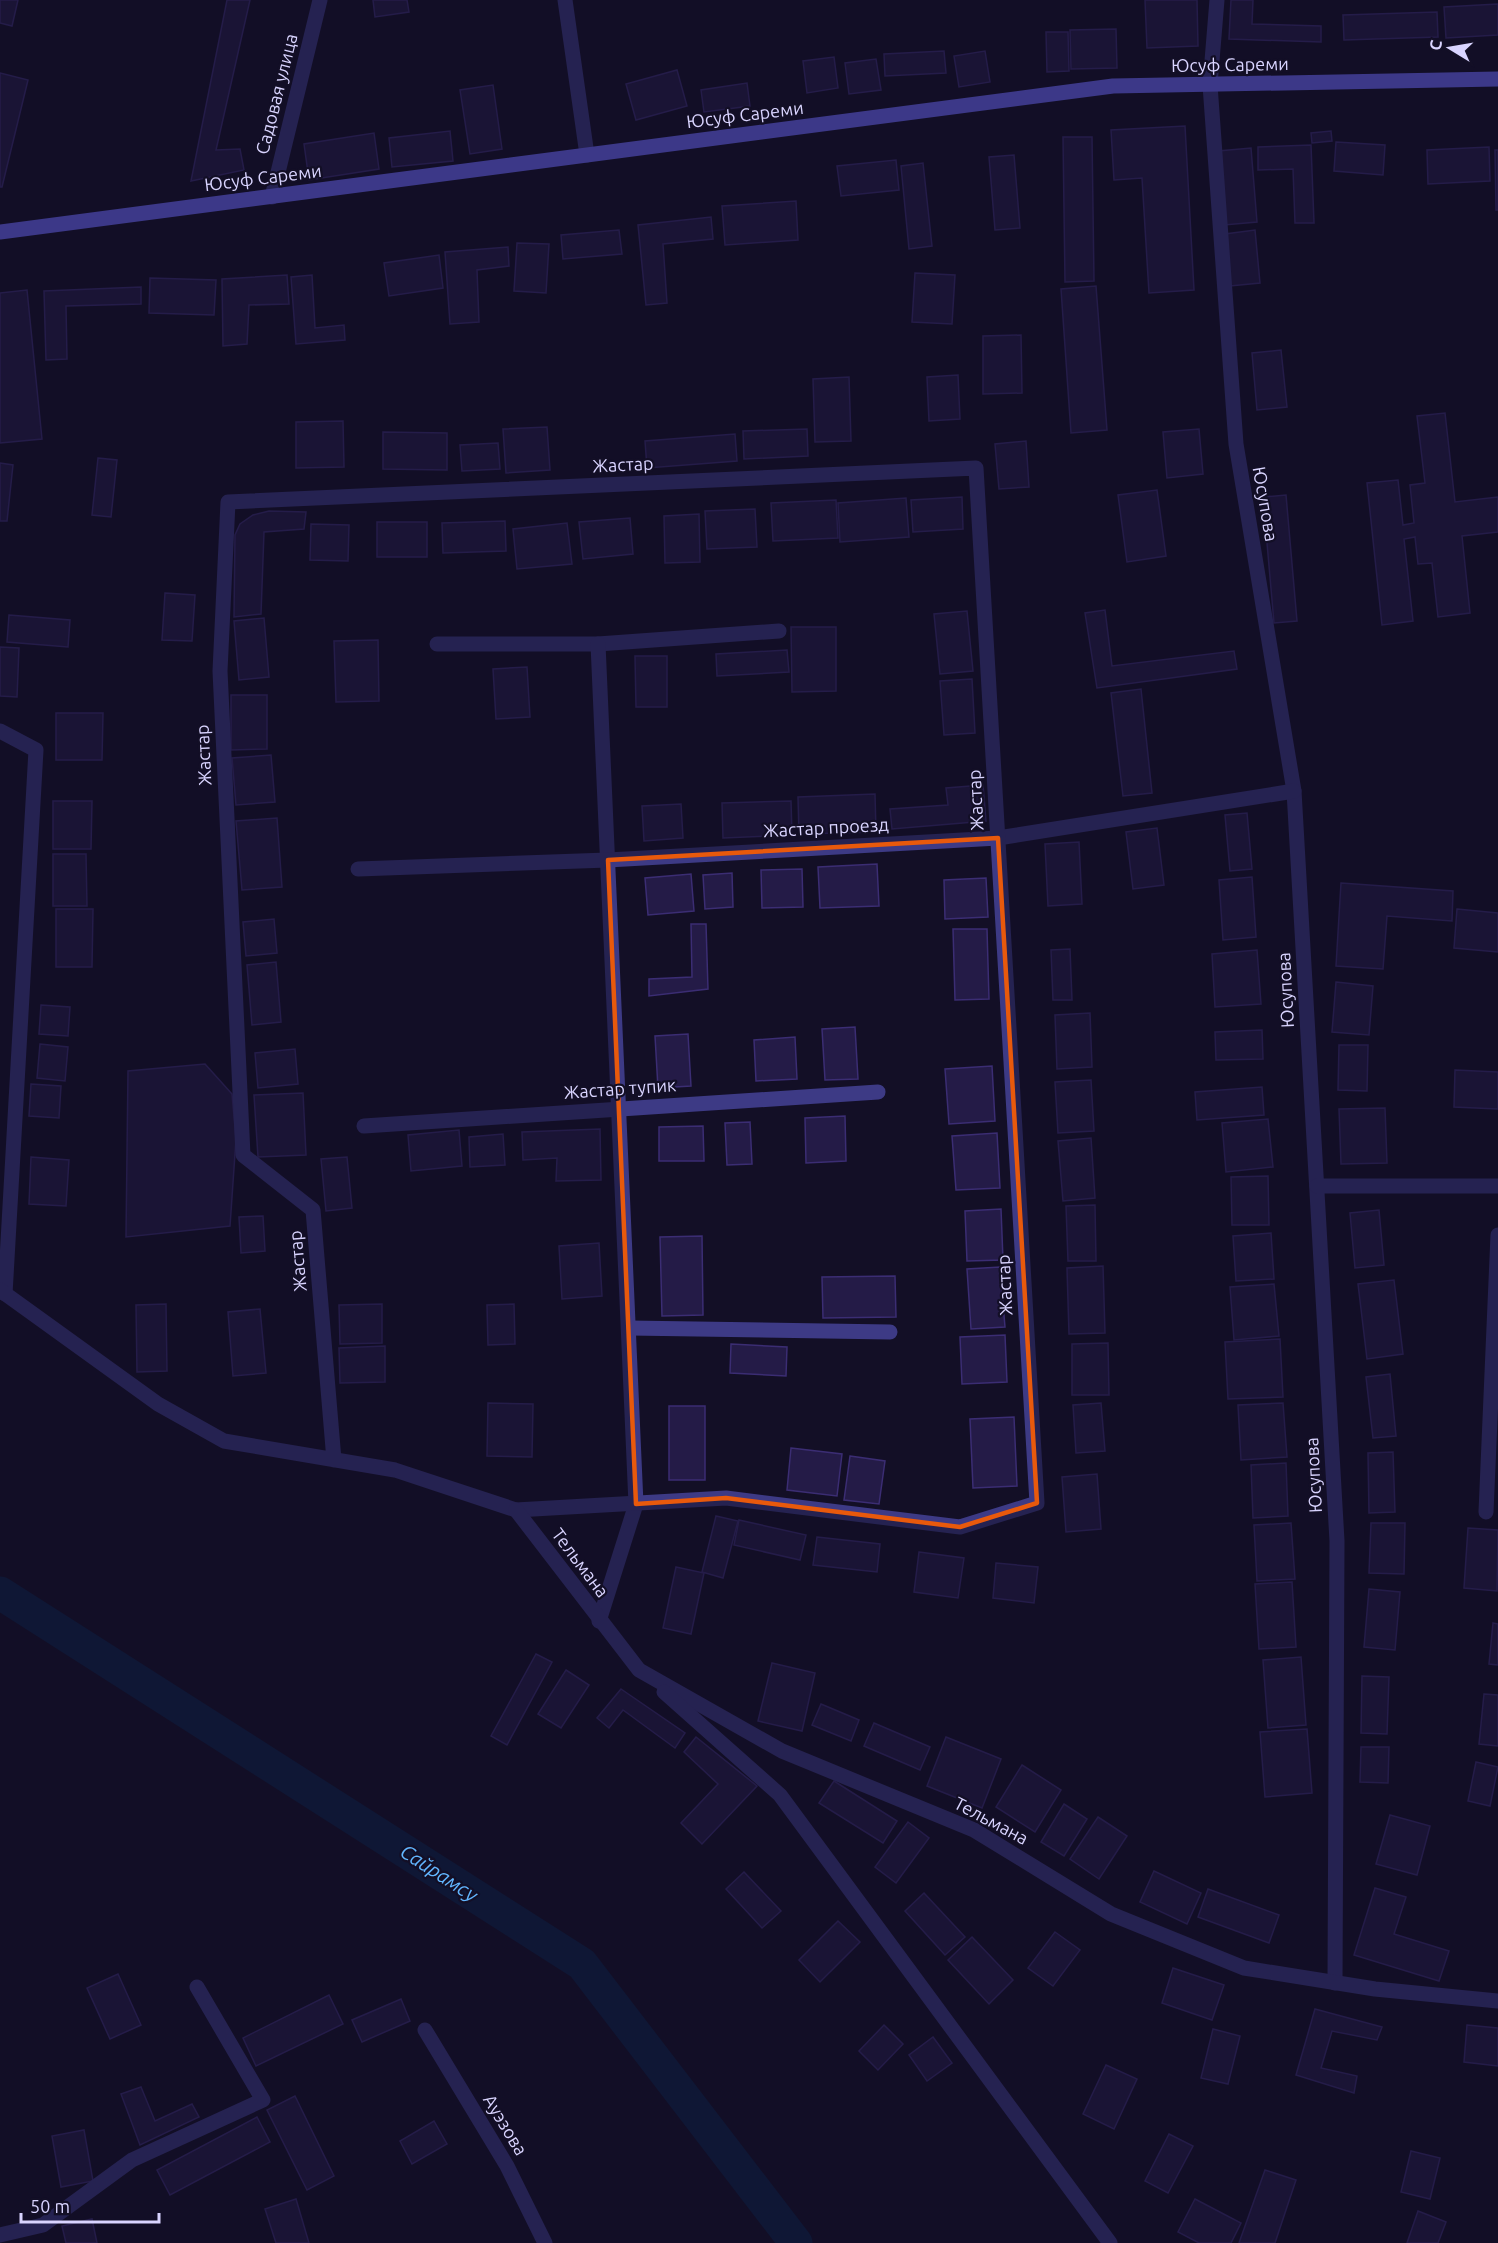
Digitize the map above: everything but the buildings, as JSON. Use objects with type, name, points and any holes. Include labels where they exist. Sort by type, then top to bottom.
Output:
[{"type":"main road","name":"Юсуф Сареми","points":[[0,232],[1113,86],[1498,79]]},
{"type":"street","name":"Садовая улица","points":[[272,197],[320,0]]},
{"type":"street","points":[[565,0],[587,155]]},
{"type":"street","name":"Юсупова","points":[[1217,0],[1210,85],[1236,444],[1294,791],[1337,1541],[1335,1983]]},
{"type":"street","name":"Жастар","points":[[334,1460],[313,1210],[243,1155],[220,671],[228,502],[976,468],[1037,1503],[960,1527],[726,1498],[636,1504]]},
{"type":"street","points":[[437,644],[598,645],[779,631]]},
{"type":"street","points":[[598,645],[636,1504],[599,1621]]},
{"type":"street","points":[[0,731],[36,750],[3,1292],[158,1404],[224,1441],[395,1470],[516,1510],[636,1504]]},
{"type":"street","name":"Жастар проезд","points":[[358,869],[608,861],[998,838],[1294,791]]},
{"type":"street","name":"Жастар тупик","points":[[364,1126],[878,1092]]},
{"type":"street","points":[[1317,1186],[1498,1186]]},
{"type":"street","points":[[1486,1512],[1498,1235]]},
{"type":"street","points":[[628,1328],[890,1332]]},
{"type":"street","name":"Тельмана","points":[[516,1510],[599,1621],[639,1670],[782,1751],[974,1830],[1111,1914],[1244,1968],[1335,1983],[1498,2001]]},
{"type":"street","points":[[639,1670],[780,1795],[1110,2243]]},
{"type":"street","points":[[0,2235],[43,2225],[132,2160],[263,2100],[197,1987]]},
{"type":"street","name":"Ауэзова","points":[[425,2030],[507,2166],[545,2243]]},
{"type":"highlighted area","points":[[998,838],[1037,1503],[960,1527],[726,1498],[636,1504],[608,860]]},
{"type":"waterway","name":"Сайрамсу","points":[[0,1593],[582,1964],[796,2243]]}]
